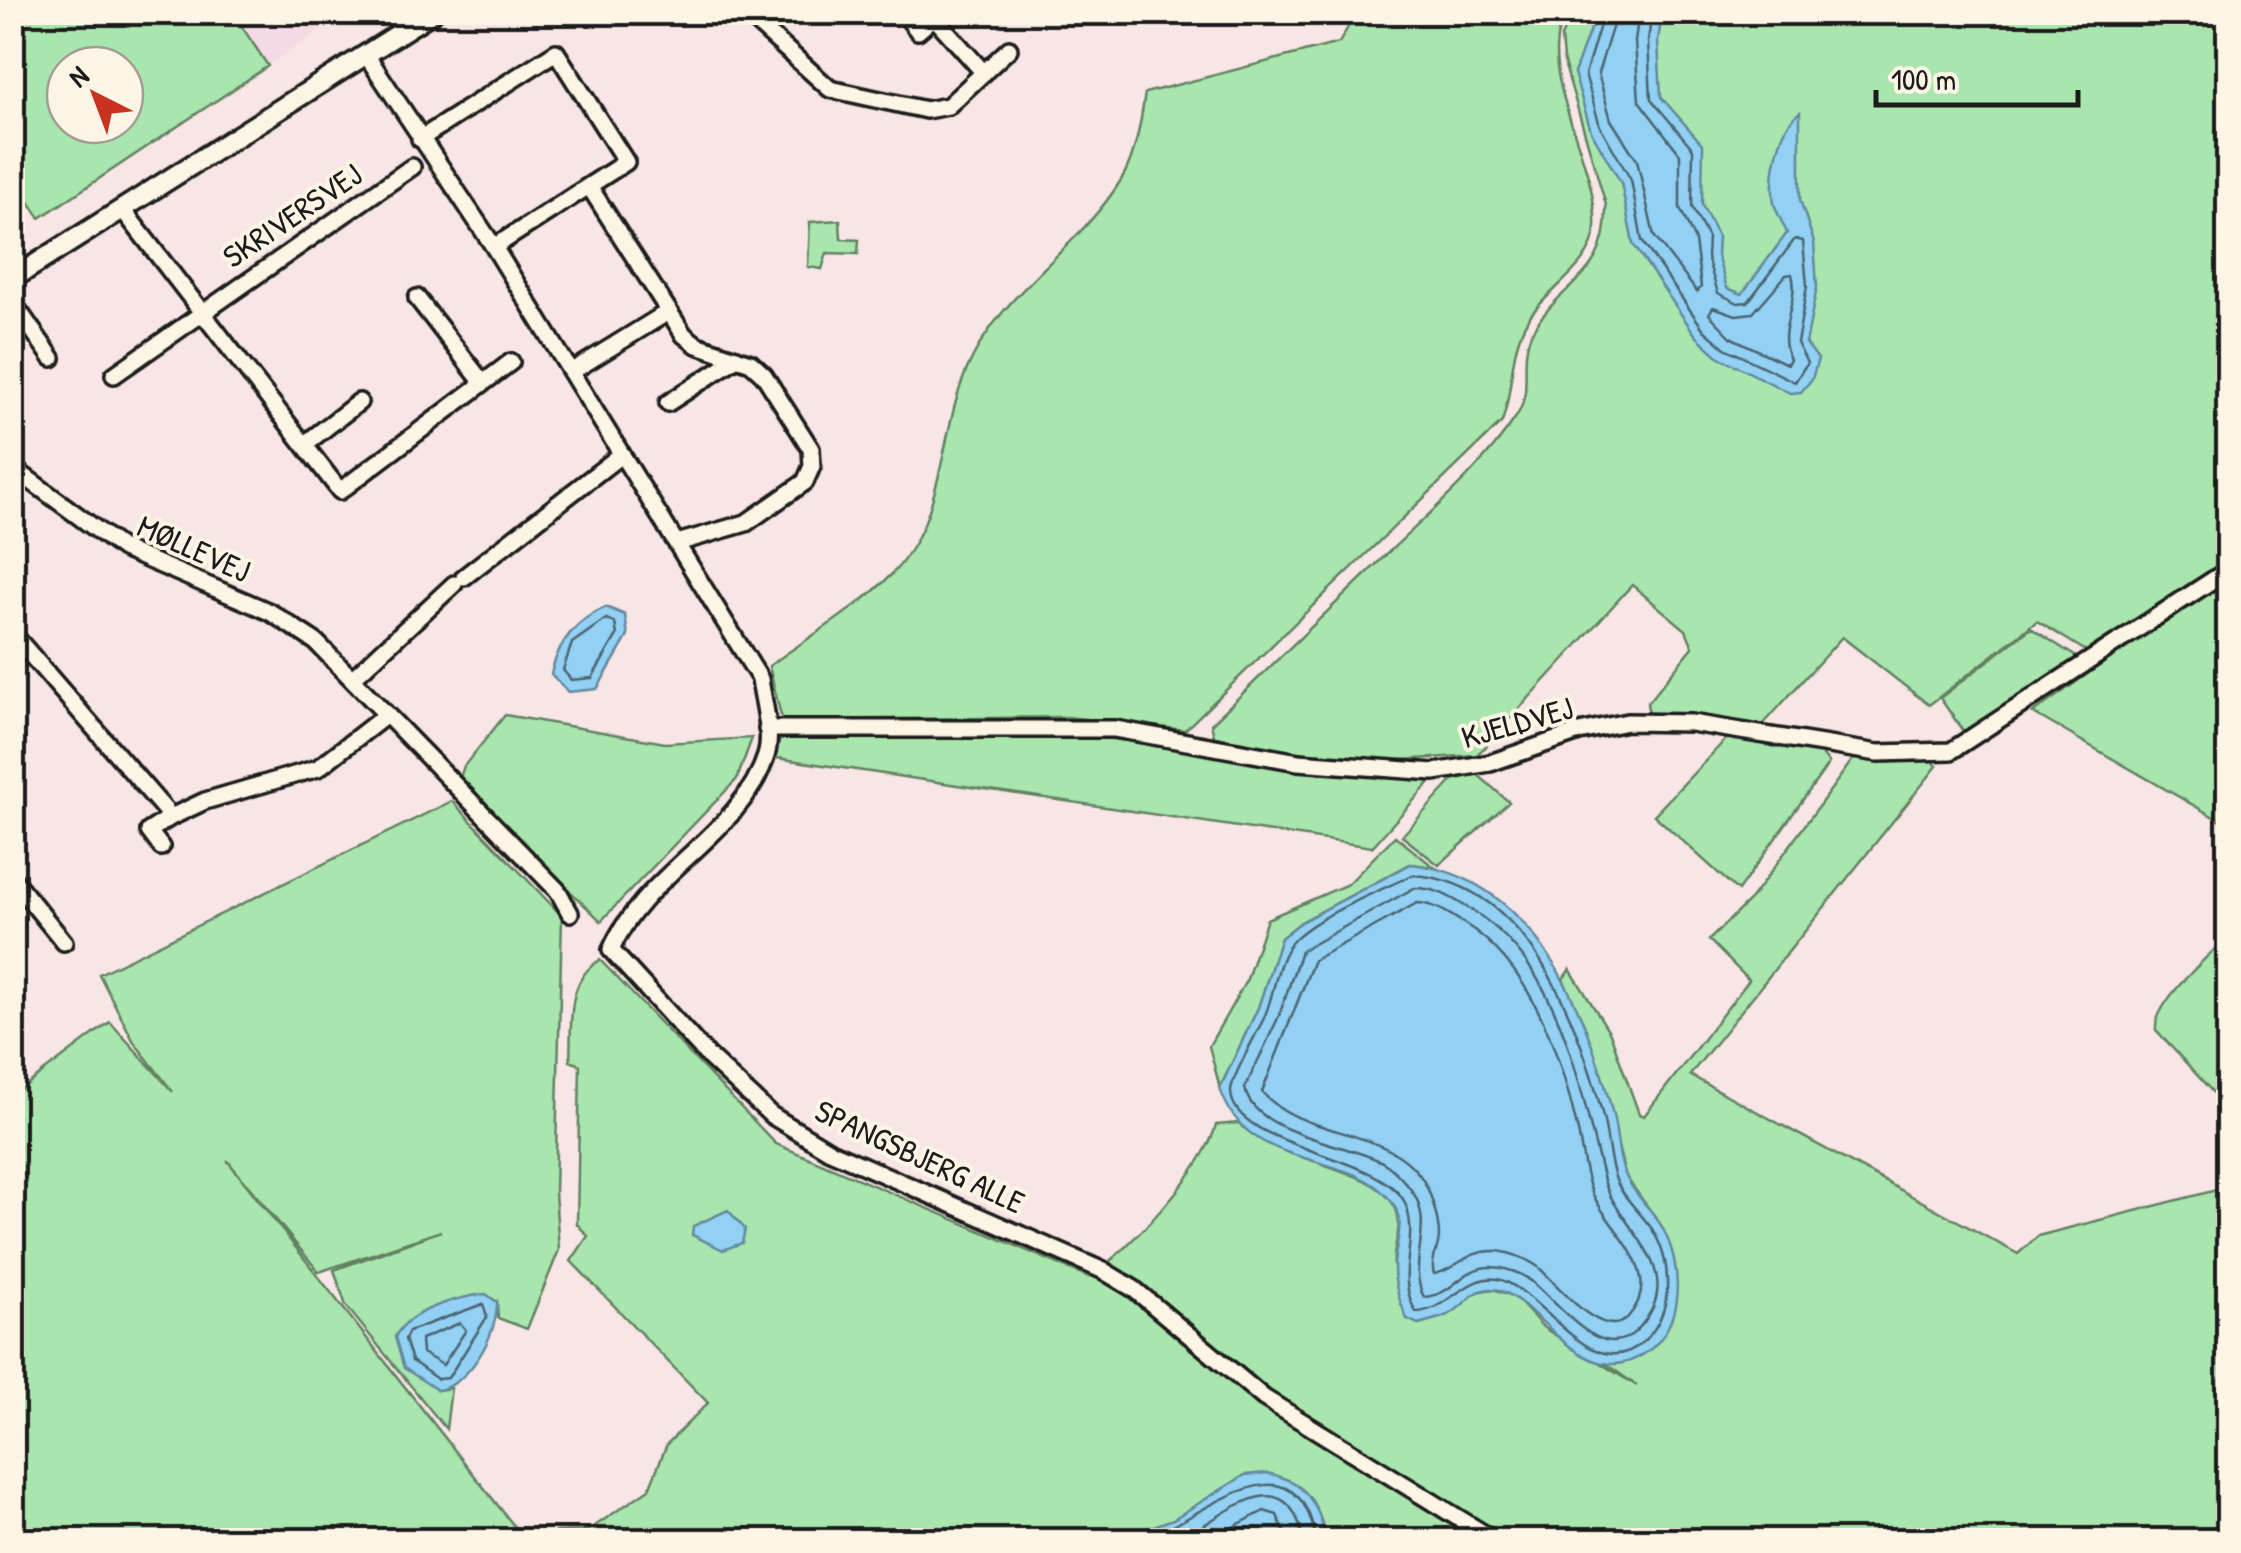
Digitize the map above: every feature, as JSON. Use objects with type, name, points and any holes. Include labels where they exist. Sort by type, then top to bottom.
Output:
[{"type":"street","points":[[12,279],[433,12]]},
{"type":"street","points":[[745,12],[830,89],[926,110],[948,106],[1009,49]]},
{"type":"street","points":[[902,12],[918,31],[934,17],[984,72]]},
{"type":"street","points":[[420,139],[556,52],[626,162],[494,248]]},
{"type":"street","name":"SPANGSBJERG ALLE","points":[[367,56],[494,248],[760,678],[768,754],[728,815],[626,918],[611,950],[708,1056],[771,1115],[830,1151],[1104,1270],[1134,1289],[1264,1398],[1494,1540]]},
{"type":"street","name":"SKRIVERSVEJ","points":[[114,374],[412,167]]},
{"type":"street","points":[[589,186],[668,312],[697,345],[737,358],[764,375],[812,449],[812,466],[804,482],[746,523],[677,543]]},
{"type":"street","name":"SKRIVERSVEJ","points":[[122,210],[340,492],[512,362]]},
{"type":"street","points":[[416,298],[483,384]]},
{"type":"street","points":[[12,301],[52,358]]},
{"type":"street","points":[[571,372],[668,312]]},
{"type":"street","points":[[668,403],[737,358]]},
{"type":"street","points":[[305,444],[360,402]]},
{"type":"street","points":[[352,678],[459,580],[622,454]]},
{"type":"street","name":"MØLLEVEJ","points":[[12,467],[123,549],[270,612],[316,642],[558,890],[570,912]]},
{"type":"street","name":"KJELDVEJ","points":[[767,729],[1115,729],[1298,762],[1416,772],[1490,763],[1580,732],[1627,722],[1691,723],[1878,753],[1951,751],[2228,570]]},
{"type":"street","points":[[12,632],[170,817]]},
{"type":"street","points":[[162,847],[150,831],[170,817],[206,801],[318,768],[385,716]]},
{"type":"street","points":[[12,878],[64,942]]},
{"type":"shaded area","points":[[237,13],[347,13],[268,65]]},
{"type":"green space","points":[[12,13],[233,13],[268,66],[40,218],[21,190],[13,194]]},
{"type":"green space","points":[[1356,13],[1566,13],[1557,35],[1556,60],[1587,174],[1595,228],[1578,266],[1536,308],[1522,331],[1502,422],[1185,730],[1068,717],[782,720],[769,666],[863,599],[909,553],[931,503],[967,369],[999,317],[1083,228],[1121,180],[1134,149],[1145,93],[1339,43]]},
{"type":"green space","points":[[1571,13],[2228,13],[2228,825],[2033,713],[2104,662],[2037,621],[1929,705],[1842,637],[1760,728],[1649,714],[1647,703],[1693,647],[1686,630],[1632,585],[1477,755],[1368,762],[1215,740],[1211,724],[1489,453],[1522,406],[1526,351],[1533,330],[1582,276],[1600,248],[1606,205],[1563,59],[1561,37]]},
{"type":"green space","points":[[840,220],[841,239],[859,240],[858,254],[827,253],[822,269],[808,267],[810,222]]},
{"type":"green space","points":[[2031,628],[2081,660],[1965,734],[1940,698]]},
{"type":"green space","points":[[505,715],[665,743],[752,738],[737,779],[601,921],[458,783],[464,766]]},
{"type":"green space","points":[[1050,731],[1431,781],[1372,847],[777,758],[774,750],[783,735]]},
{"type":"green space","points":[[1729,736],[1818,750],[1829,763],[1738,891],[1654,815]]},
{"type":"green space","points":[[1853,759],[1932,760],[1937,766],[1690,1075],[2018,1254],[2038,1236],[2228,1187],[2228,1540],[556,1540],[555,1532],[589,1530],[649,1489],[667,1444],[708,1403],[571,1261],[588,1236],[577,1224],[580,1065],[570,1061],[571,1018],[581,979],[600,960],[776,1144],[1089,1277],[1123,1249],[1181,1186],[1216,1125],[1239,1123],[1276,1147],[1346,1172],[1383,1192],[1394,1205],[1399,1221],[1396,1273],[1419,1324],[1450,1314],[1476,1292],[1493,1289],[1514,1296],[1544,1328],[1637,1386],[1606,1364],[1649,1350],[1667,1328],[1662,1227],[1626,1177],[1591,1044],[1563,979],[1570,969],[1610,1033],[1639,1114],[1644,1116],[1749,980],[1709,940],[1751,899]]},
{"type":"green space","points":[[1477,774],[1509,802],[1439,865],[1402,836],[1453,780]]},
{"type":"green space","points":[[452,801],[562,916],[555,1192],[559,1250],[527,1329],[498,1318],[497,1302],[437,1390],[451,1388],[446,1429],[346,1306],[334,1270],[441,1231],[319,1272],[227,1160],[525,1540],[13,1540],[13,1095],[110,1022],[173,1092],[134,1042],[99,974]]},
{"type":"green space","points":[[1395,836],[1434,867],[1410,864],[1301,922],[1281,938],[1258,1008],[1220,1088],[1209,1046],[1247,979],[1267,919],[1348,884]]},
{"type":"green space","points":[[2228,936],[2228,1109],[2156,1030],[2157,1019],[2172,994]]},
{"type":"water","points":[[1596,13],[1662,13],[1658,41],[1661,97],[1703,145],[1702,205],[1718,237],[1717,255],[1727,288],[1742,294],[1787,233],[1774,203],[1773,180],[1781,140],[1800,112],[1800,200],[1814,242],[1817,287],[1806,343],[1818,359],[1812,379],[1801,392],[1790,393],[1719,357],[1696,336],[1633,244],[1621,183],[1591,131],[1574,73]]},
{"type":"water","points":[[606,607],[625,615],[628,636],[597,689],[568,692],[551,674],[558,652],[577,625]]},
{"type":"water","points":[[1411,864],[1454,874],[1490,893],[1521,920],[1547,953],[1586,1030],[1612,1111],[1624,1171],[1662,1227],[1677,1276],[1674,1310],[1668,1326],[1647,1352],[1623,1363],[1601,1363],[1580,1353],[1525,1306],[1492,1289],[1479,1292],[1445,1316],[1418,1324],[1407,1319],[1395,1281],[1399,1217],[1391,1201],[1372,1184],[1350,1173],[1275,1147],[1252,1134],[1233,1115],[1220,1088],[1258,1008],[1281,938],[1301,922]]},
{"type":"water","points":[[728,1210],[745,1229],[742,1243],[723,1250],[692,1235],[693,1226]]},
{"type":"water","points":[[486,1294],[497,1302],[493,1328],[479,1356],[460,1379],[437,1390],[404,1368],[395,1337],[401,1328],[435,1306]]},
{"type":"water","points":[[1267,1473],[1301,1488],[1319,1515],[1326,1540],[1116,1540],[1173,1519],[1245,1475]]}]
